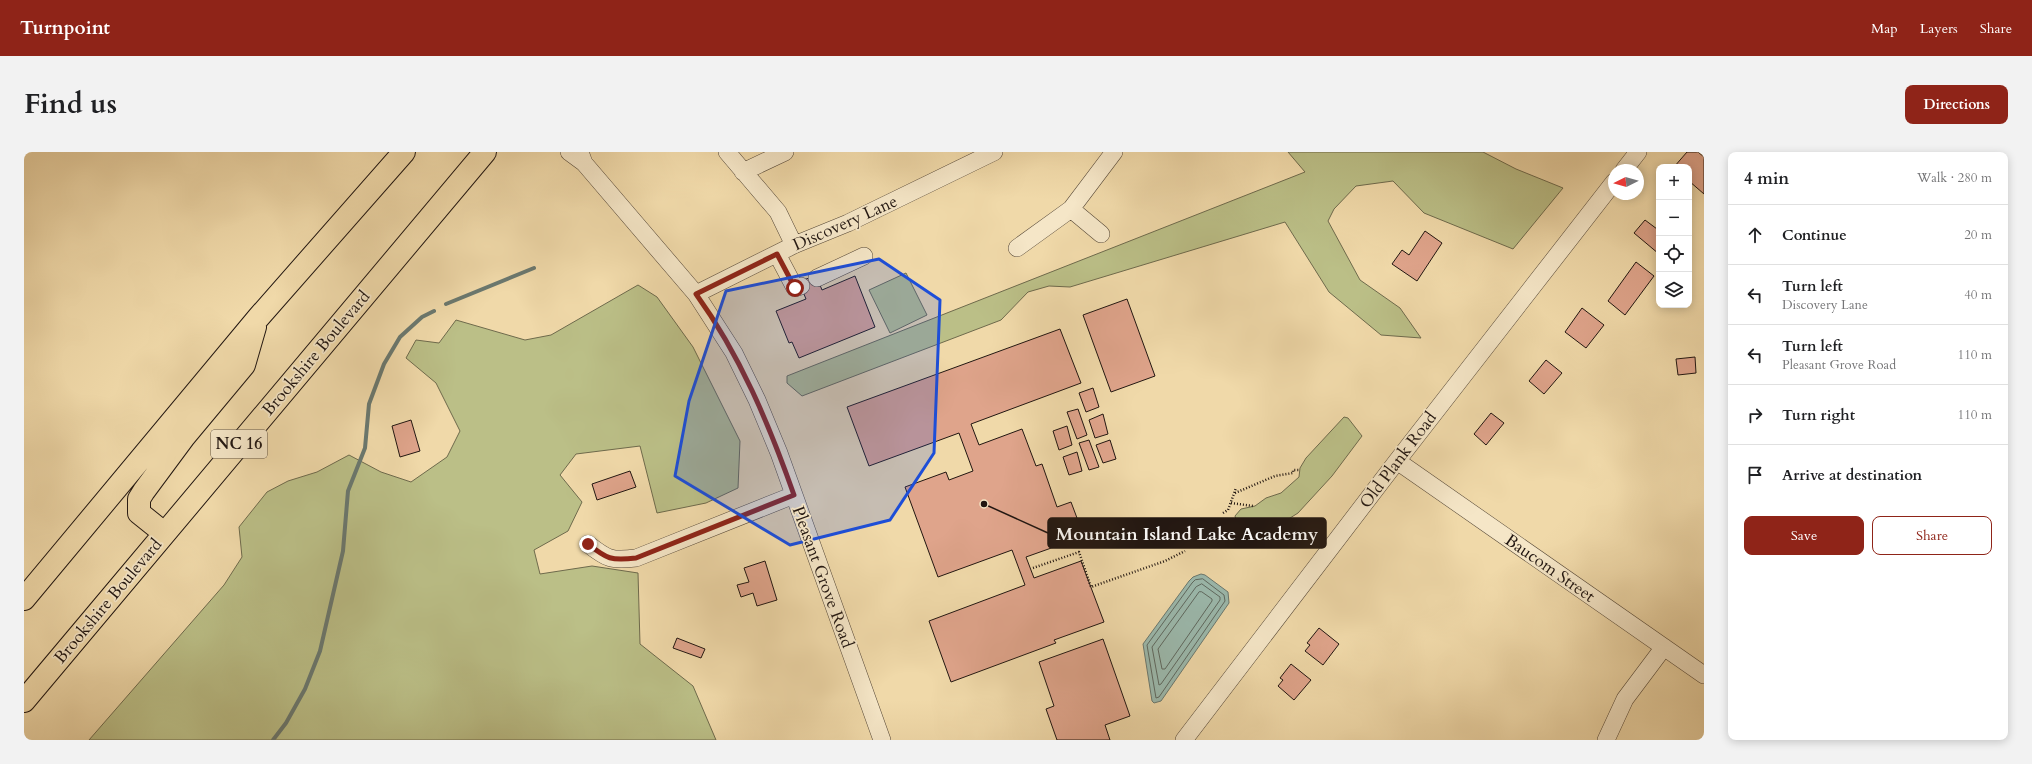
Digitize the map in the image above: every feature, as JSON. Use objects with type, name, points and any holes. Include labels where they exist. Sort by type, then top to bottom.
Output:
[{"type":"highway","points":[[24,599],[258,318],[404,152]]},
{"type":"highway","points":[[455,188],[468,152]]},
{"type":"highway","name":"Brookshire Boulevard","points":[[24,701],[485,152]]},
{"type":"highway","points":[[164,533],[139,513],[139,500],[184,437],[244,365],[258,318]]},
{"type":"street","name":"Pleasant Grove Road","points":[[569,152],[582,157],[696,294],[734,353],[757,400],[794,495],[882,740]]},
{"type":"street","points":[[727,152],[778,212],[794,245]]},
{"type":"street","points":[[743,172],[785,152]]},
{"type":"street","name":"Discovery Lane","points":[[696,294],[794,245],[848,223],[994,152]]},
{"type":"street","points":[[1017,248],[1071,209],[1114,152]]},
{"type":"street","points":[[1629,164],[1638,152]]},
{"type":"street","name":"Old Plank Road","points":[[1184,740],[1397,461],[1608,190]]},
{"type":"street","points":[[1071,209],[1101,234]]},
{"type":"street","points":[[777,254],[795,288],[801,286]]},
{"type":"street","points":[[817,278],[864,256]]},
{"type":"street","name":"Baucom Street","points":[[1397,461],[1704,675]]},
{"type":"street","points":[[588,544],[603,556],[618,560],[636,558],[794,495]]},
{"type":"street","points":[[1606,740],[1625,699],[1664,647]]},
{"type":"path","points":[[1235,493],[1275,476],[1293,473],[1293,470],[1300,470]]},
{"type":"path","points":[[1224,513],[1228,510],[1236,488]]},
{"type":"path","points":[[1231,503],[1253,506]]},
{"type":"path","points":[[1033,568],[1078,552],[1091,587],[1164,561],[1185,551]]},
{"type":"highlighted area","points":[[879,259],[940,300],[934,453],[890,520],[790,545],[675,476],[689,401],[726,291]]},
{"type":"green space","points":[[1288,152],[1483,152],[1516,169],[1563,188],[1513,249],[1424,213],[1393,181],[1356,186],[1334,209],[1328,221],[1360,280],[1400,308],[1421,338],[1381,335],[1329,292],[1285,222],[1070,287],[1049,286],[1028,292],[1001,320],[802,396],[787,383],[787,376],[1305,172]]},
{"type":"green space","points":[[906,273],[927,315],[890,333],[869,290]]},
{"type":"green space","points":[[638,285],[657,297],[693,347],[740,441],[738,488],[706,503],[657,513],[640,446],[576,454],[560,475],[582,502],[568,531],[534,550],[540,574],[592,566],[638,573],[640,644],[693,686],[716,740],[89,740],[224,585],[242,557],[239,527],[267,492],[288,481],[317,472],[349,455],[381,472],[411,482],[447,457],[460,431],[436,383],[406,358],[416,340],[439,343],[456,320],[525,340],[551,335]]},
{"type":"green space","points":[[1344,417],[1348,418],[1362,436],[1332,476],[1298,513],[1271,530],[1271,535],[1268,542],[1258,547],[1250,546],[1235,516],[1241,509],[1255,506],[1266,498],[1281,493],[1299,477],[1300,468],[1306,458]]},
{"type":"water","points":[[1201,574],[1205,575],[1228,592],[1229,603],[1161,701],[1154,703],[1152,701],[1143,644],[1189,581],[1193,577]]},
{"type":"building","points":[[1687,152],[1698,152],[1704,157],[1704,194],[1692,184],[1692,164],[1677,164]]},
{"type":"building","points":[[1645,220],[1656,228],[1656,251],[1634,233]]},
{"type":"building","points":[[1425,231],[1442,243],[1417,281],[1392,264],[1402,250],[1409,255]]},
{"type":"building","points":[[1636,262],[1654,276],[1625,315],[1608,301]]},
{"type":"building","points":[[816,275],[822,290],[855,276],[875,327],[799,358],[792,342],[789,343],[776,311],[806,299],[799,282]]},
{"type":"building","points":[[1127,299],[1155,376],[1111,392],[1083,315]]},
{"type":"building","points":[[1582,308],[1604,325],[1586,348],[1565,332]]},
{"type":"building","points":[[1060,329],[1081,383],[971,424],[979,445],[1022,429],[1036,466],[1042,464],[1057,507],[1071,502],[1077,518],[1064,522],[1071,541],[1026,557],[1034,578],[1081,561],[1104,622],[1054,640],[1056,643],[951,682],[929,621],[1025,585],[1012,550],[938,577],[905,487],[946,472],[949,480],[973,471],[959,433],[869,466],[847,407]]},
{"type":"building","points":[[1695,357],[1696,373],[1678,375],[1676,359]]},
{"type":"building","points":[[1546,360],[1562,373],[1544,394],[1529,381]]},
{"type":"building","points":[[1093,388],[1099,407],[1086,412],[1079,393]]},
{"type":"building","points":[[1078,409],[1087,435],[1077,439],[1067,412]]},
{"type":"building","points":[[1491,413],[1504,423],[1486,445],[1474,434]]},
{"type":"building","points":[[1103,414],[1108,434],[1095,438],[1089,420]]},
{"type":"building","points":[[411,420],[420,451],[400,457],[392,426]]},
{"type":"building","points":[[1067,426],[1072,445],[1059,450],[1053,431]]},
{"type":"building","points":[[1089,440],[1099,467],[1089,470],[1079,443]]},
{"type":"building","points":[[1110,440],[1116,459],[1103,463],[1096,445]]},
{"type":"building","points":[[1077,452],[1082,471],[1069,475],[1063,457]]},
{"type":"building","points":[[630,471],[636,487],[597,500],[592,484]]},
{"type":"building","points":[[765,561],[777,600],[757,606],[753,593],[741,597],[737,585],[749,582],[744,568]]},
{"type":"building","points":[[1319,628],[1339,644],[1323,665],[1305,651],[1310,645],[1307,643]]},
{"type":"building","points":[[677,638],[705,649],[701,658],[673,648]]},
{"type":"building","points":[[1103,639],[1130,716],[1105,725],[1110,740],[1057,740],[1046,709],[1054,706],[1039,662]]},
{"type":"building","points":[[1291,664],[1311,680],[1294,700],[1278,686],[1283,680],[1280,678]]},
{"type":"waterway","points":[[446,304],[534,268]]},
{"type":"waterway","points":[[273,740],[286,723],[305,689],[320,651],[343,551],[348,491],[365,448],[369,404],[384,364],[400,337],[422,317],[434,311]]},
{"type":"place","name":"Mountain Island Lake Academy","points":[[984,504]]},
{"type":"route","points":[[588,544],[603,556],[618,560],[636,558],[675,541],[794,495],[779,452],[757,400],[734,353],[712,316],[696,294],[777,254],[795,288]]}]
